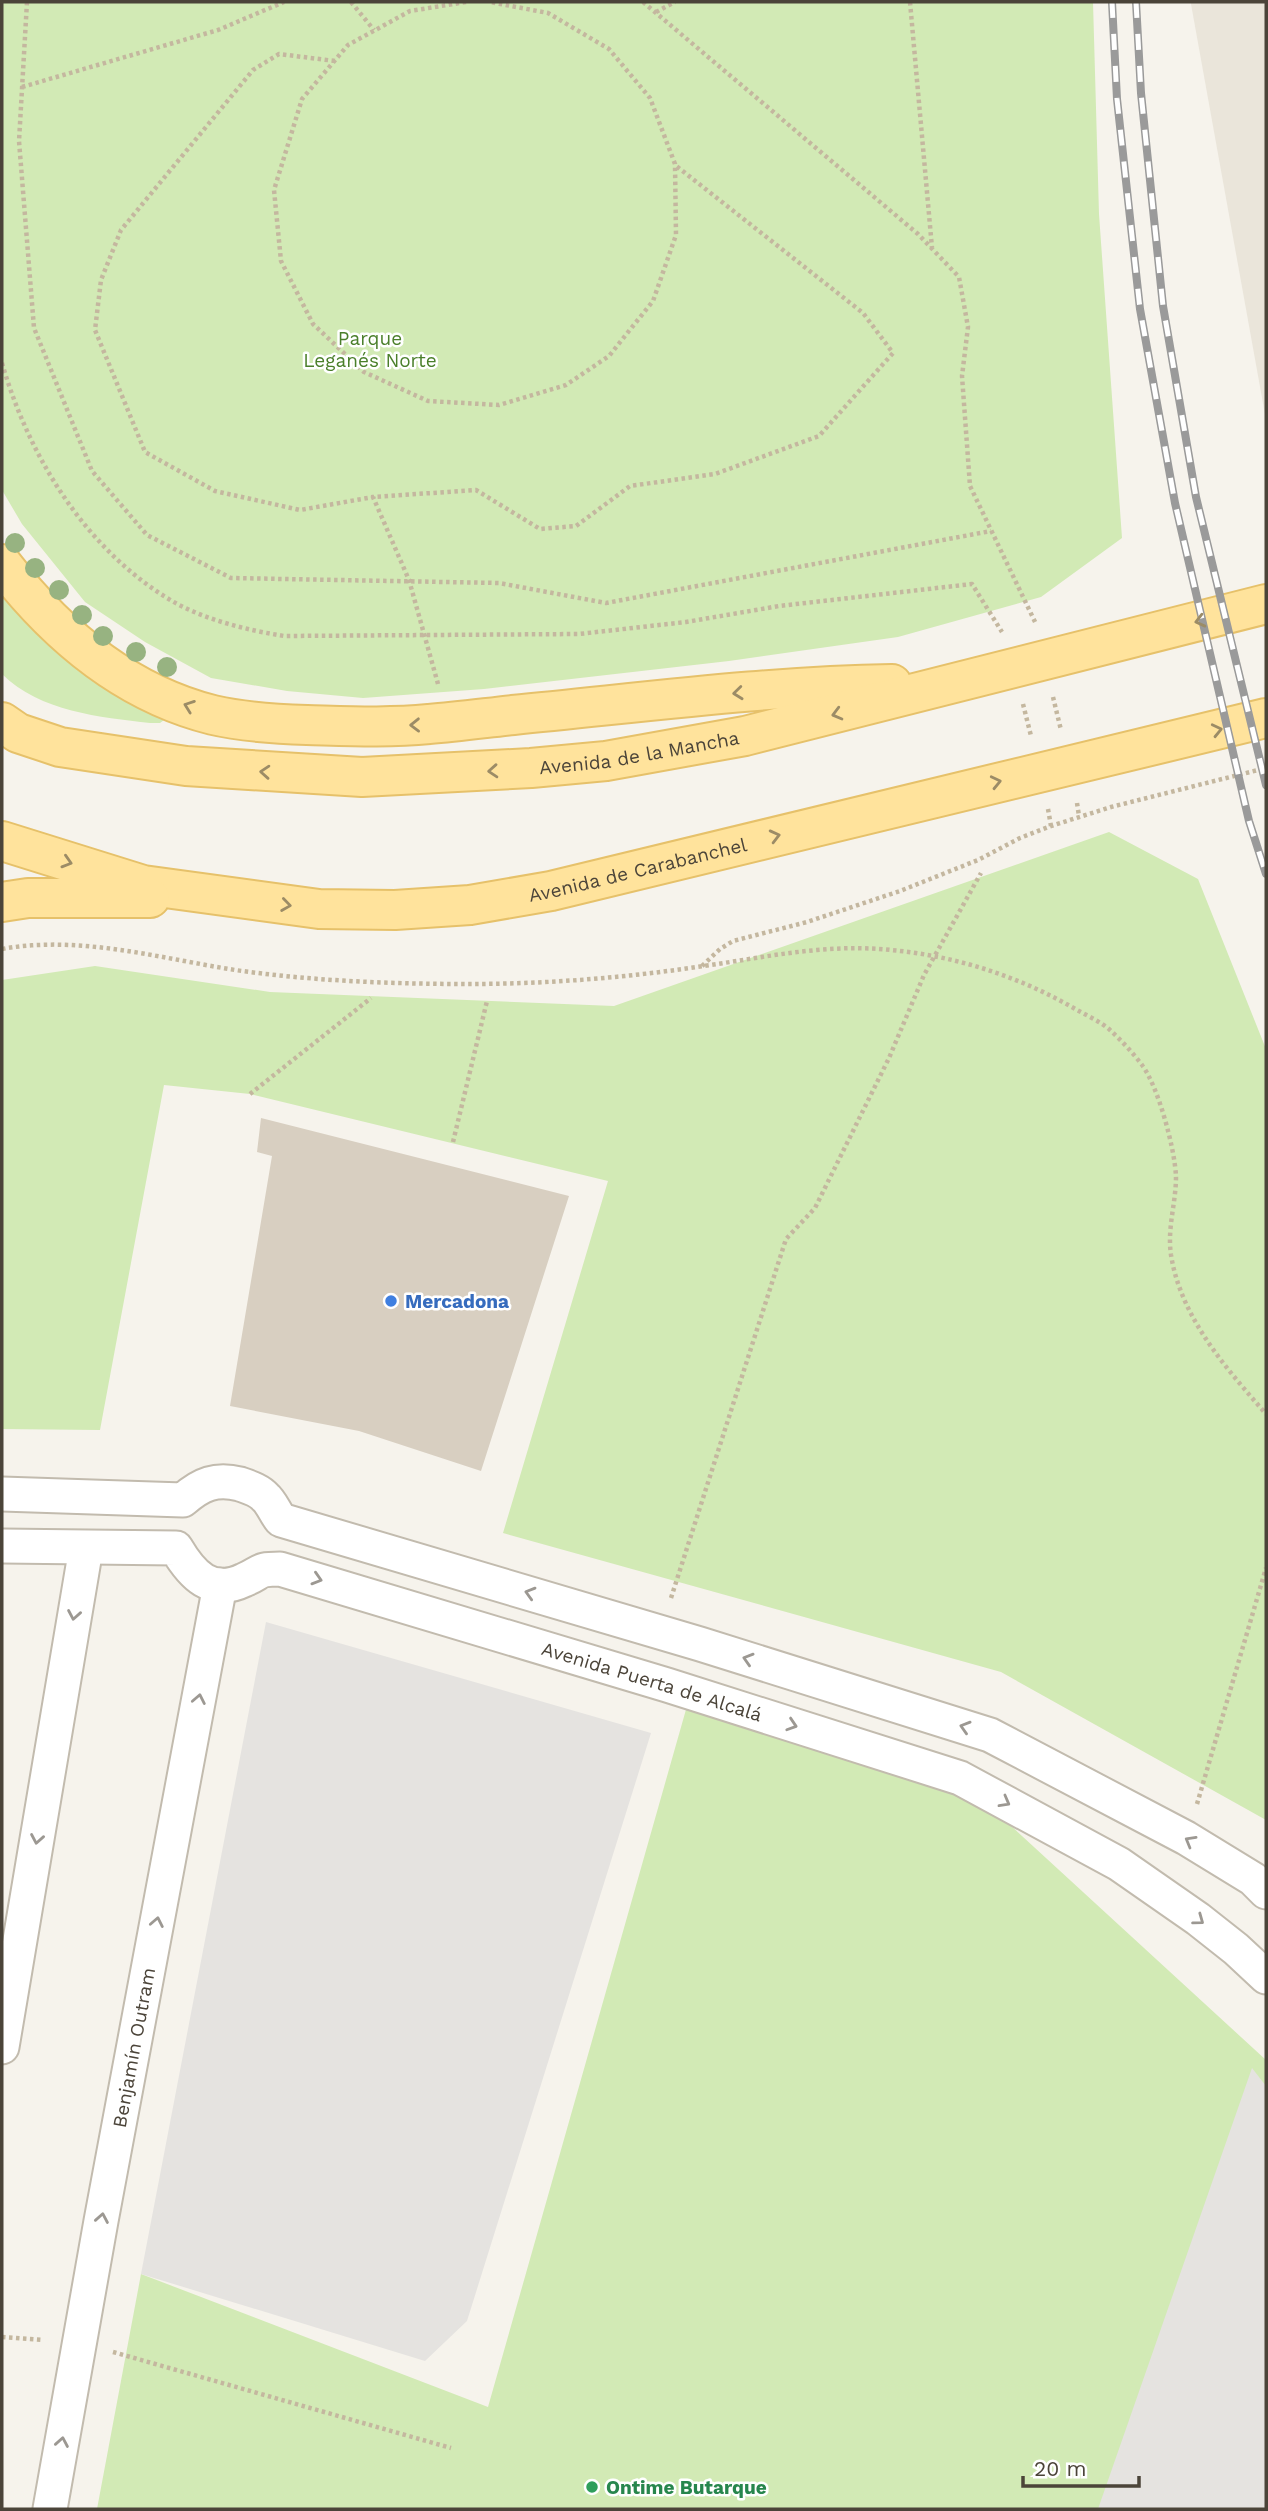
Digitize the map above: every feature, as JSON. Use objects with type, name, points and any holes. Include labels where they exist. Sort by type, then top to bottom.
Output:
[{"type":"main road","points":[[2,565],[24,594],[65,635],[108,668],[158,695],[212,715],[269,724],[428,725],[816,685],[953,682]]},
{"type":"main road","name":"Avenida de la Mancha","points":[[2,722],[18,733],[60,747],[186,766],[362,777],[452,774],[606,761],[680,749],[806,722],[953,682],[1266,604]]},
{"type":"main road","name":"Avenida de Carabanchel","points":[[2,841],[143,885],[319,909],[395,910],[470,905],[565,888],[1266,718]]},
{"type":"main road","points":[[2,902],[28,898],[104,899],[218,895]]},
{"type":"street","points":[[277,1515],[281,1526],[273,1558],[262,1569],[244,1580],[220,1585],[206,1583],[188,1570],[176,1548],[172,1529],[175,1513],[183,1500],[203,1486],[225,1480],[250,1487],[265,1497],[281,1520],[990,1735],[1186,1838],[1252,1879],[1266,1892]]},
{"type":"street","points":[[2,1494],[183,1500]]},
{"type":"street","points":[[2,1546],[176,1548]]},
{"type":"street","points":[[2,2047],[86,1548]]},
{"type":"street","name":"Avenida Puerta de Alcalá","points":[[262,1569],[280,1569],[313,1578],[667,1685],[960,1778],[1119,1864],[1198,1919],[1266,1977]]},
{"type":"street","name":"Benjamín Outram","points":[[50,2509],[220,1585]]},
{"type":"path","points":[[27,2],[19,141],[34,328],[92,471],[147,535],[231,578],[499,583],[606,603],[991,531]]},
{"type":"path","points":[[22,87],[218,30],[284,2]]},
{"type":"path","points":[[351,2],[374,30]]},
{"type":"path","points":[[466,2],[410,11],[348,45],[302,99],[274,190],[281,261],[313,324],[364,372],[428,401],[499,405],[566,385],[609,356],[653,301],[676,235],[675,164],[650,98],[609,49],[548,13],[490,2]]},
{"type":"path","points":[[643,2],[813,143],[932,248],[959,277],[968,327],[962,376],[970,486],[1035,617],[1030,664],[1054,768],[1079,816]]},
{"type":"path","points":[[656,12],[675,2]]},
{"type":"path","points":[[911,2],[932,248]]},
{"type":"path","points":[[335,61],[279,54],[253,70],[121,230],[101,279],[95,330],[145,452],[215,491],[300,510],[373,497],[476,489],[540,529],[576,526],[630,486],[715,474],[819,436],[892,353],[863,313],[675,164]]},
{"type":"path","points":[[2,363],[20,414],[57,487],[107,551],[173,601],[257,632],[284,636],[579,634],[686,622],[779,606],[972,584],[1004,634],[1030,664],[1054,768],[1051,825]]},
{"type":"path","points":[[373,497],[409,580],[449,722]]},
{"type":"path","points":[[701,967],[720,948],[733,942],[807,922],[900,891],[978,860],[1051,825],[1266,768]]},
{"type":"path","points":[[660,1633],[786,1239],[816,1208],[889,1058],[924,975],[981,873]]},
{"type":"path","points":[[2,949],[34,946],[91,947],[265,973],[392,983],[529,982],[632,975],[830,948],[889,950],[934,956],[988,970],[1066,1003],[1108,1028],[1144,1067],[1159,1102],[1172,1153],[1176,1178],[1170,1227],[1171,1257],[1186,1302],[1209,1346],[1266,1414]]},
{"type":"path","points":[[250,1094],[371,998]]},
{"type":"path","points":[[453,1142],[488,1001]]},
{"type":"path","points":[[1186,1838],[1266,1568]]},
{"type":"path","points":[[2,2337],[80,2342],[451,2448]]},
{"type":"shaded area","points":[[1266,2],[1266,420],[1191,4]]},
{"type":"shaded area","points":[[266,1622],[651,1733],[467,2321],[425,2361],[141,2274]]},
{"type":"shaded area","points":[[1252,2068],[1266,2086],[1266,2509],[1098,2509]]},
{"type":"green space","name":"Parque Leganés Norte","points":[[2,2],[1093,2],[1099,214],[1122,538],[1041,597],[898,637],[729,661],[484,689],[363,698],[287,691],[211,678],[145,642],[85,602],[22,524],[2,490]]},
{"type":"green space","points":[[2,596],[33,629],[164,720],[150,723],[91,715],[52,705],[17,687],[2,674]]},
{"type":"green space","points":[[1109,832],[1198,879],[1266,1049],[1266,1820],[1001,1672],[503,1533],[608,1181],[250,1094],[164,1085],[100,1430],[2,1429],[2,980],[95,966],[270,992],[614,1006]]},
{"type":"green space","points":[[687,1706],[984,1801],[1266,2060],[1266,2509],[97,2509],[141,2274],[488,2407]]},
{"type":"building","name":"Mercadona","points":[[261,1118],[569,1196],[481,1471],[359,1431],[230,1406],[272,1156],[257,1152]]},
{"type":"railway","points":[[1112,2],[1117,99],[1140,309],[1175,503],[1249,821],[1266,874]]},
{"type":"railway","points":[[1136,2],[1141,93],[1163,306],[1196,497],[1266,785]]},
{"type":"place","name":"Mercadona","points":[[391,1301]]},
{"type":"place","name":"Ontime Butarque","points":[[592,2487]]}]
